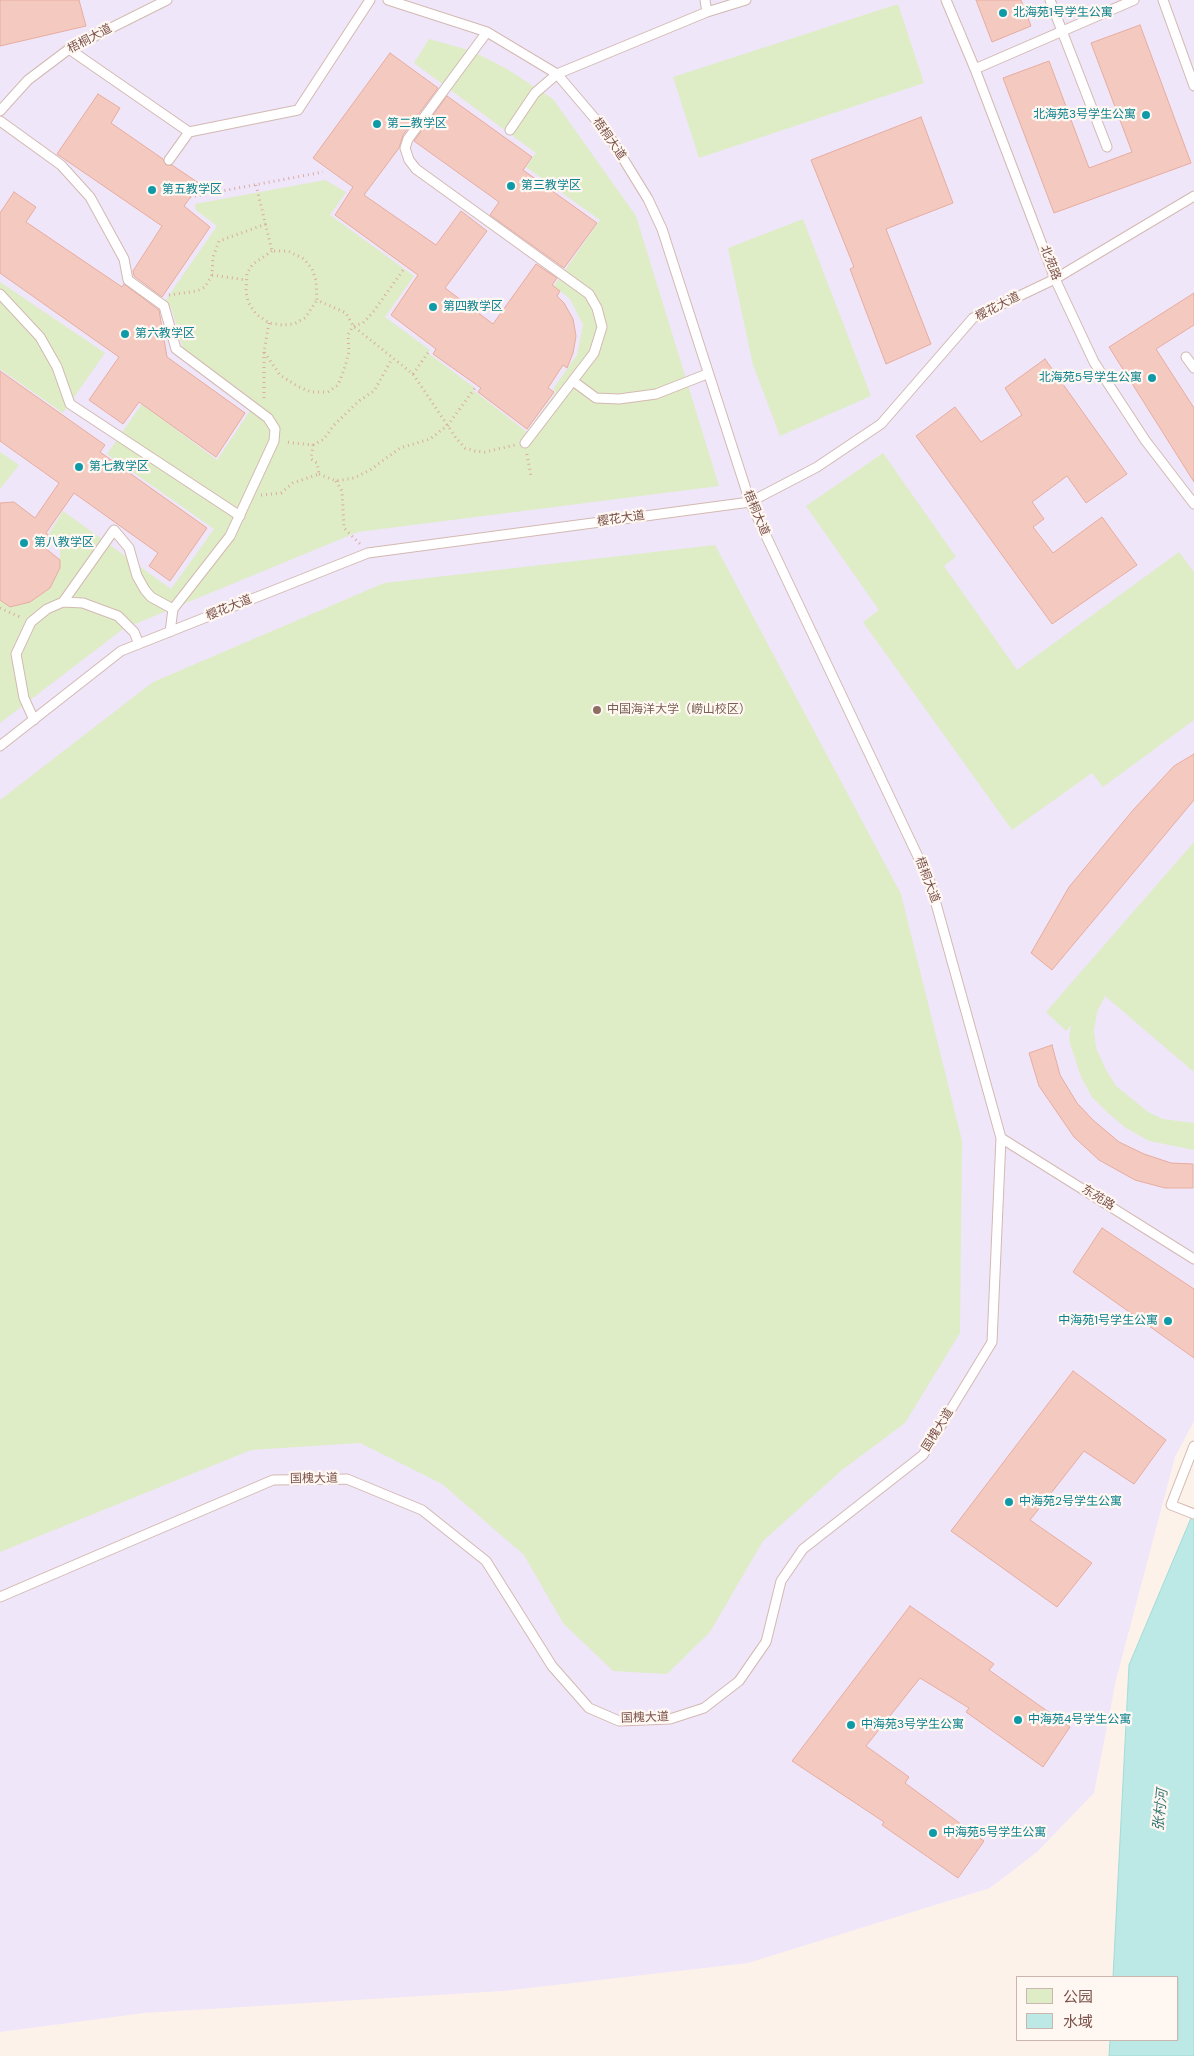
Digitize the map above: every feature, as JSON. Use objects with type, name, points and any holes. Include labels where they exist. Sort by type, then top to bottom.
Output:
[{"type":"lane","name":"梧桐大道","points":[[0,110],[28,80],[69,49],[167,0]]},
{"type":"lane","points":[[169,160],[189,132],[298,110],[370,0]]},
{"type":"lane","name":"梧桐大道","points":[[388,0],[487,32],[557,74],[608,134],[648,199],[662,229],[707,374],[750,502],[930,882],[1001,1138]]},
{"type":"lane","points":[[705,0],[707,12]]},
{"type":"lane","points":[[510,130],[535,93],[557,74],[707,12],[746,0]]},
{"type":"lane","name":"北苑路","points":[[946,0],[975,69],[1055,279],[1094,362],[1145,440],[1194,504]]},
{"type":"lane","points":[[1050,0],[1107,147]]},
{"type":"lane","points":[[975,69],[1134,0]]},
{"type":"lane","points":[[1163,0],[1194,86]]},
{"type":"lane","points":[[487,32],[408,139],[405,148],[416,168],[589,294],[597,308],[602,327],[594,353],[525,443]]},
{"type":"lane","points":[[69,49],[189,132]]},
{"type":"lane","points":[[0,121],[61,165],[90,197],[124,259],[128,280],[164,306],[176,349],[268,418],[275,430],[274,441],[230,536],[173,609],[170,632]]},
{"type":"lane","name":"樱花大道","points":[[0,746],[121,651],[368,552],[750,502],[816,467],[881,424],[973,318],[1055,279],[1193,199]]},
{"type":"lane","points":[[0,294],[40,337],[57,367],[70,404],[240,516]]},
{"type":"lane","points":[[1186,356],[1194,368]]},
{"type":"lane","points":[[573,381],[596,398],[619,399],[656,394],[707,374]]},
{"type":"lane","points":[[63,602],[114,530],[129,548],[137,576],[145,590],[151,598],[173,609]]},
{"type":"lane","points":[[34,720],[24,698],[16,654],[31,622],[47,609],[63,602],[102,609],[118,616],[134,632],[139,644]]},
{"type":"lane","name":"东苑路","points":[[1001,1138],[1194,1259]]},
{"type":"lane","name":"国槐大道","points":[[0,1597],[273,1480],[347,1479],[422,1510],[486,1562],[552,1666],[589,1708],[619,1721],[670,1718],[704,1708],[738,1681],[766,1642],[781,1580],[803,1550],[923,1455],[992,1342],[1001,1138]]},
{"type":"lane","points":[[1191,1513],[1171,1505],[1194,1446]]},
{"type":"path","points":[[190,197],[323,172]]},
{"type":"path","points":[[256,185],[272,251]]},
{"type":"path","points":[[162,304],[169,295],[197,291],[205,287],[212,275],[213,258],[219,241],[266,224]]},
{"type":"path","points":[[272,251],[288,251],[304,258],[312,269],[316,280],[316,300],[305,318],[294,324],[269,323],[256,314],[248,302],[247,273],[253,264],[272,251]]},
{"type":"path","points":[[264,352],[280,375],[297,386],[311,392],[328,392],[338,385],[344,370],[349,352],[348,335],[353,326],[363,323],[374,311],[403,270]]},
{"type":"path","points":[[212,275],[246,280]]},
{"type":"path","points":[[316,300],[346,313],[353,326],[413,374],[465,448],[475,452],[485,452],[525,443],[531,476]]},
{"type":"path","points":[[268,418],[262,392],[264,352],[269,323]]},
{"type":"path","points":[[413,374],[430,350]]},
{"type":"path","points":[[274,441],[312,445],[324,439],[334,425],[359,401],[374,391],[392,359]]},
{"type":"path","points":[[251,493],[264,495],[281,493],[293,483],[319,474],[336,481],[354,478],[370,470],[400,448],[430,439],[448,425],[474,388]]},
{"type":"path","points":[[312,445],[311,459],[317,463],[319,474]]},
{"type":"path","points":[[336,481],[342,492],[344,528],[368,552]]},
{"type":"path","points":[[0,608],[31,622]]},
{"type":"shaded area","name":"中国海洋大学（崂山校区）","points":[[0,0],[1194,0],[1194,1421],[1175,1457],[1116,1680],[1094,1793],[1037,1852],[990,1888],[748,1963],[503,1991],[144,2013],[0,2032]]},
{"type":"green space","points":[[898,4],[924,83],[699,158],[673,77]]},
{"type":"green space","points":[[429,39],[472,51],[507,69],[553,99],[636,216],[719,486],[358,532],[123,629],[0,723],[0,600],[10,607],[30,602],[50,588],[60,568],[60,546],[49,534],[63,511],[171,589],[214,529],[107,454],[142,404],[217,460],[256,402],[183,348],[171,307],[165,301],[217,226],[196,210],[195,204],[325,180],[346,192],[330,215],[414,276],[385,317],[430,350],[428,353],[475,388],[473,390],[527,432],[556,392],[553,389],[577,355],[583,325],[570,299],[554,286],[600,220],[526,167],[536,153],[414,63]]},
{"type":"green space","points":[[803,219],[871,396],[780,436],[753,365],[728,248]]},
{"type":"green space","points":[[0,282],[105,353],[63,413],[0,369]]},
{"type":"green space","points":[[0,452],[19,465],[0,489]]},
{"type":"green space","points":[[883,453],[956,557],[944,566],[1017,670],[1179,552],[1194,572],[1194,720],[1103,787],[1092,773],[1012,830],[863,622],[879,610],[806,506]]},
{"type":"green space","points":[[715,545],[901,894],[962,1141],[960,1333],[905,1423],[842,1470],[763,1541],[710,1632],[667,1674],[613,1671],[563,1623],[524,1555],[442,1484],[360,1443],[251,1450],[0,1552],[0,800],[153,682],[384,583]]},
{"type":"green space","points":[[1194,842],[1194,1072],[1105,996],[1097,1012],[1094,1031],[1096,1048],[1116,1086],[1148,1112],[1163,1119],[1194,1123],[1194,1150],[1149,1141],[1126,1128],[1108,1113],[1092,1097],[1081,1077],[1069,1040],[1071,1025],[1066,1031],[1046,1012]]},
{"type":"water","name":"张村河","points":[[1194,1511],[1194,2056],[1109,2056],[1110,2041],[1179,2041],[1179,1976],[1113,1976],[1129,1665]]},
{"type":"building","points":[[0,0],[79,0],[86,26],[0,46]]},
{"type":"building","name":"北海苑1号学生公寓","points":[[976,0],[1021,0],[1031,26],[992,42]]},
{"type":"building","name":"北海苑3号学生公寓","points":[[1140,25],[1191,163],[1054,213],[1003,78],[1049,61],[1089,168],[1132,152],[1091,43]]},
{"type":"building","name":"第四教学区","points":[[390,53],[438,88],[403,135],[399,148],[364,195],[436,245],[461,211],[487,231],[445,288],[493,324],[536,264],[557,278],[552,285],[560,291],[557,296],[564,303],[573,319],[576,336],[573,353],[567,368],[563,365],[548,388],[554,392],[527,429],[478,392],[481,388],[433,354],[436,349],[391,315],[418,275],[335,215],[353,187],[313,158]]},
{"type":"building","name":"第五教学区","points":[[98,94],[120,108],[111,123],[163,159],[166,165],[172,165],[200,184],[184,206],[210,227],[162,297],[134,276],[133,271],[162,226],[57,154]]},
{"type":"building","name":"第三教学区","points":[[447,96],[532,157],[523,170],[597,223],[564,268],[490,215],[499,202],[414,141]]},
{"type":"building","points":[[921,117],[953,203],[886,229],[931,344],[886,364],[850,269],[854,267],[811,160]]},
{"type":"building","name":"第六教学区","points":[[14,192],[36,207],[26,222],[122,287],[124,284],[159,310],[167,357],[245,413],[216,457],[139,402],[123,424],[89,400],[119,357],[0,273],[0,213]]},
{"type":"building","name":"北海苑5号学生公寓","points":[[1194,293],[1194,325],[1156,349],[1194,408],[1194,482],[1109,347]]},
{"type":"building","points":[[1045,359],[1127,474],[1086,503],[1067,476],[1032,502],[1044,519],[1033,527],[1053,553],[1102,517],[1137,565],[1052,624],[916,436],[955,407],[981,442],[1022,415],[1005,388]]},
{"type":"building","name":"第七教学区","points":[[0,371],[105,445],[100,452],[207,528],[170,581],[149,566],[158,553],[74,493],[46,533],[52,538],[45,548],[60,560],[60,568],[50,588],[30,602],[10,607],[0,600],[0,503],[14,502],[35,518],[59,483],[0,441]]},
{"type":"building","points":[[1194,754],[1194,800],[1052,970],[1031,953],[1069,887],[1134,809],[1174,766]]},
{"type":"building","points":[[1052,1045],[1060,1075],[1077,1103],[1093,1120],[1119,1142],[1144,1154],[1171,1163],[1193,1164],[1193,1188],[1165,1188],[1135,1180],[1099,1160],[1074,1137],[1039,1086],[1029,1053]]},
{"type":"building","name":"中海苑1号学生公寓","points":[[1102,1228],[1194,1289],[1194,1358],[1073,1272]]},
{"type":"building","name":"中海苑2号学生公寓","points":[[1073,1371],[1166,1440],[1134,1484],[1084,1451],[1030,1520],[1092,1563],[1057,1607],[951,1531]]},
{"type":"building","name":"中海苑3号学生公寓","points":[[910,1606],[994,1664],[989,1670],[1070,1727],[1043,1767],[966,1712],[969,1708],[920,1678],[866,1746],[909,1777],[905,1783],[984,1841],[958,1878],[882,1825],[884,1822],[792,1761]]},
{"type":"place","name":"北海苑1号学生公寓","points":[[1003,13]]},
{"type":"place","name":"北海苑3号学生公寓","points":[[1146,115]]},
{"type":"place","name":"第二教学区","points":[[377,124]]},
{"type":"place","name":"第三教学区","points":[[511,186]]},
{"type":"place","name":"第五教学区","points":[[152,190]]},
{"type":"place","name":"第四教学区","points":[[433,307]]},
{"type":"place","name":"第六教学区","points":[[125,334]]},
{"type":"place","name":"北海苑5号学生公寓","points":[[1152,378]]},
{"type":"place","name":"第七教学区","points":[[79,467]]},
{"type":"place","name":"第八教学区","points":[[24,543]]},
{"type":"place","name":"中国海洋大学（崂山校区）","points":[[597,710]]},
{"type":"place","name":"中海苑1号学生公寓","points":[[1168,1321]]},
{"type":"place","name":"中海苑2号学生公寓","points":[[1009,1502]]},
{"type":"place","name":"中海苑4号学生公寓","points":[[1018,1720]]},
{"type":"place","name":"中海苑3号学生公寓","points":[[851,1725]]},
{"type":"place","name":"中海苑5号学生公寓","points":[[933,1833]]}]
